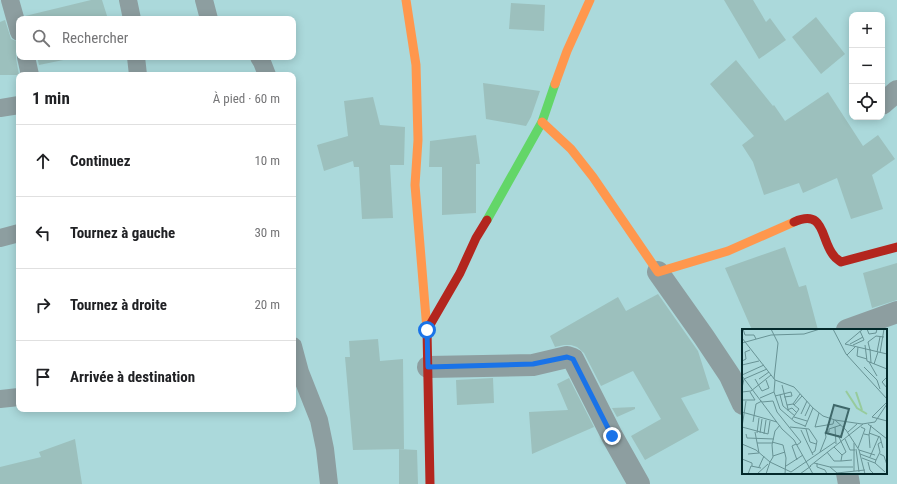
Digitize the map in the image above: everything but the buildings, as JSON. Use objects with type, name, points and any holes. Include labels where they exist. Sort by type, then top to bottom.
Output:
[{"type":"street","points":[[406,0],[416,65],[418,140],[415,185],[427,330],[430,484]]},
{"type":"street","points":[[427,330],[460,273],[476,238],[542,122],[567,51],[590,0]]},
{"type":"street","points":[[885,101],[897,91]]},
{"type":"street","points":[[542,122],[571,149],[593,177],[704,337],[736,374],[742,400]]},
{"type":"street","points":[[658,272],[728,251],[798,220],[808,218],[812,218],[820,224],[826,243],[835,258],[842,262],[897,247]]},
{"type":"street","points":[[851,329],[897,312]]},
{"type":"street","points":[[428,367],[533,364],[567,357],[573,359],[612,436],[639,484]]},
{"type":"street","points":[[847,474],[849,484]]},
{"type":"lane","points":[[10,0],[16,21]]},
{"type":"lane","points":[[128,0],[131,16]]},
{"type":"lane","points":[[204,0],[208,16]]},
{"type":"lane","points":[[27,60],[29,72]]},
{"type":"lane","points":[[136,60],[138,72]]},
{"type":"lane","points":[[261,60],[266,72]]},
{"type":"lane","points":[[0,108],[16,105]]},
{"type":"lane","points":[[0,238],[16,234]]},
{"type":"lane","points":[[296,372],[319,420],[325,449],[329,484]]},
{"type":"lane","points":[[0,399],[16,397]]},
{"type":"traffic: fast","points":[[487,220],[542,122],[555,84]]},
{"type":"traffic: slow","points":[[406,0],[416,65],[418,140],[415,185],[427,330]]},
{"type":"traffic: slow","points":[[555,84],[567,51],[590,0]]},
{"type":"traffic: slow","points":[[542,122],[571,149],[593,177],[658,272],[728,251],[794,222]]},
{"type":"traffic: jam","points":[[794,222],[804,219],[812,219],[817,222],[830,249],[835,257],[841,262],[897,247]]},
{"type":"traffic: jam","points":[[430,484],[427,330],[460,273],[476,238],[487,220]]},
{"type":"route","points":[[427,330],[428,367],[499,366],[533,364],[567,357],[573,359],[612,436]]}]
